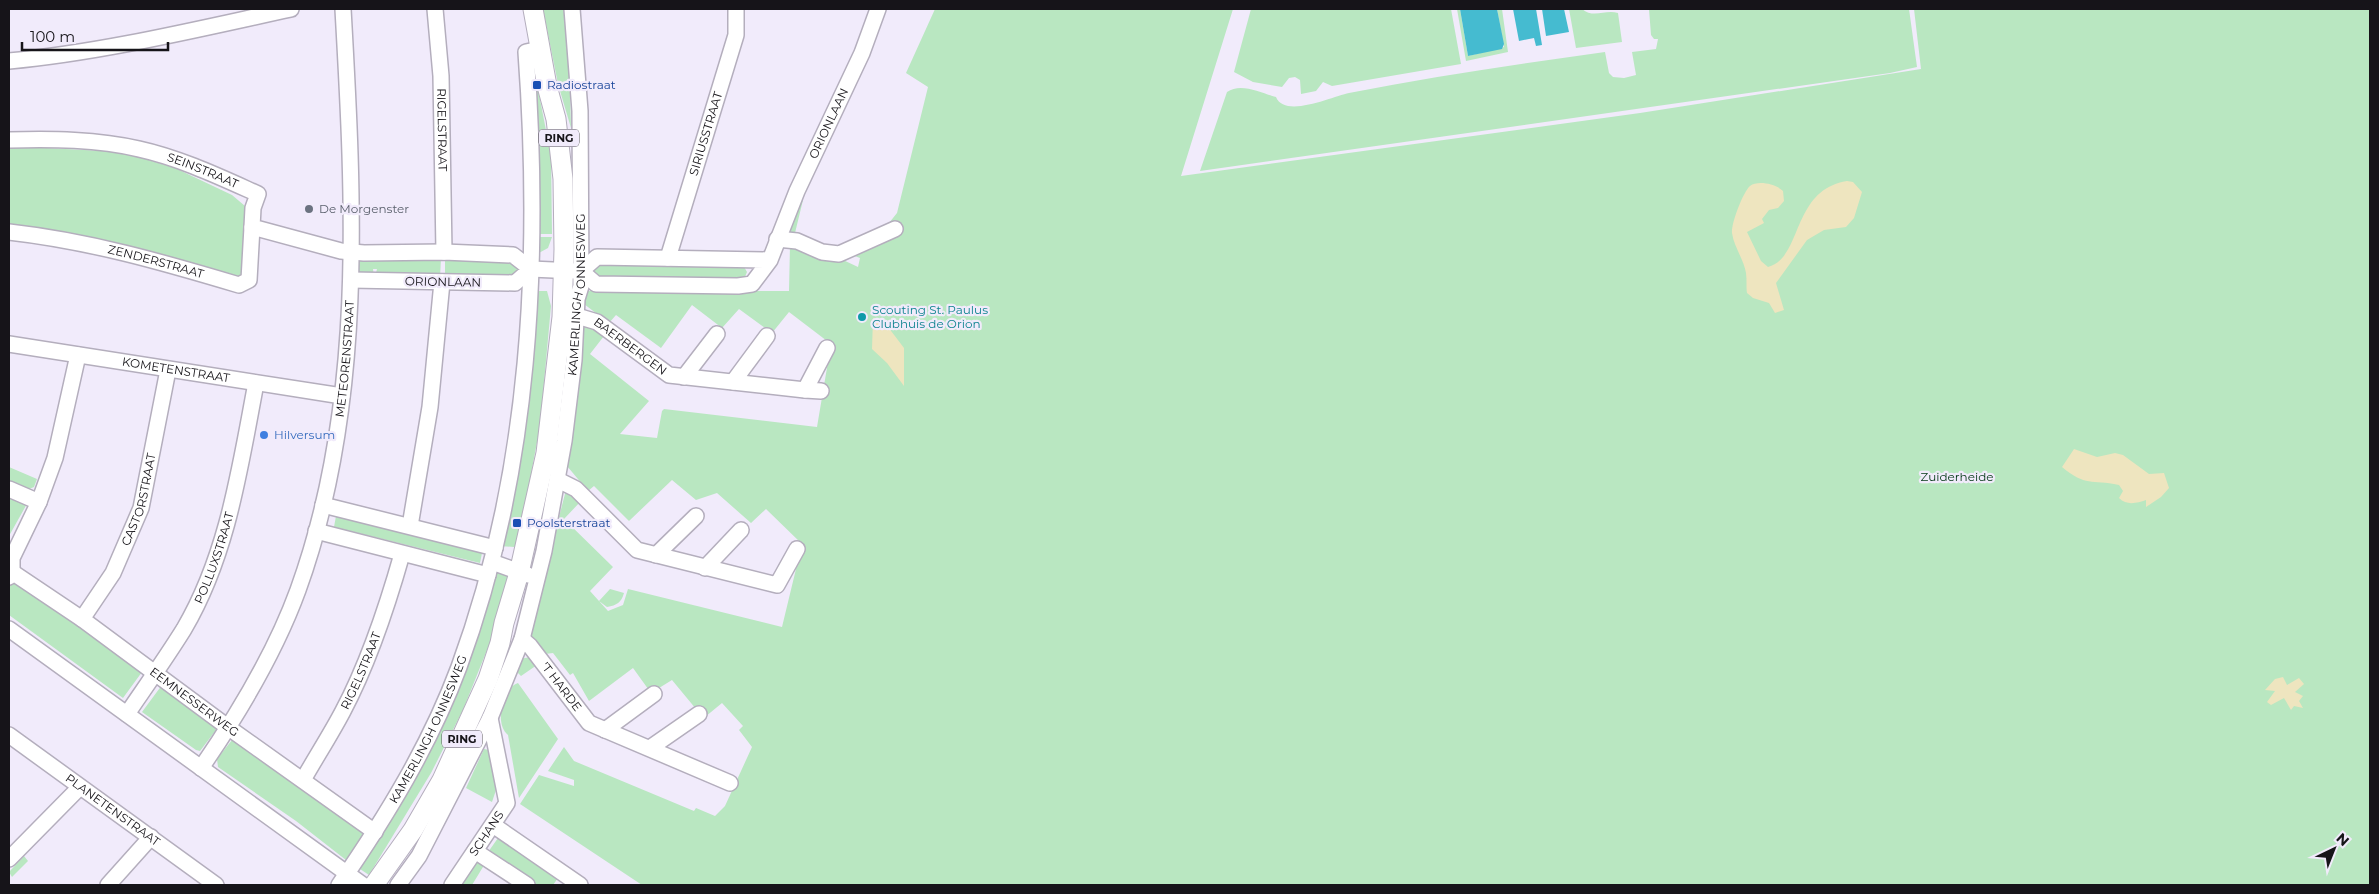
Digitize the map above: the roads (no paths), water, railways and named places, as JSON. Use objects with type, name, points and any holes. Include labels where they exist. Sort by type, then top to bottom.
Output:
[{"type":"main road","name":"KAMERLINGH ONNESWEG","points":[[374,885],[413,830],[442,780],[467,727],[500,643],[511,625],[528,576],[536,537],[539,493],[555,387],[562,317],[572,270],[561,151],[556,119],[546,86],[533,9]]},
{"type":"main road","name":"KAMERLINGH ONNESWEG","points":[[385,885],[403,857],[413,830]]},
{"type":"street","points":[[9,61],[36,59],[159,38],[290,9]]},
{"type":"street","name":"METEORENSTRAAT","points":[[201,768],[228,728],[264,663],[297,592],[323,505],[336,436],[342,396],[351,280],[350,136],[343,9]]},
{"type":"street","name":"RIGELSTRAAT","points":[[435,9],[441,76],[444,252]]},
{"type":"street","name":"KAMERLINGH ONNESWEG","points":[[398,885],[419,856],[490,718],[522,639],[528,576],[558,480],[569,404],[577,316],[572,270],[580,111],[572,9]]},
{"type":"street","name":"SIRIUSSTRAAT","points":[[668,258],[736,35],[736,9]]},
{"type":"street","name":"ORIONLAAN","points":[[572,270],[596,284],[738,286],[752,284],[770,260],[797,192],[862,53],[878,9]]},
{"type":"street","name":"KAMERLINGH ONNESWEG","points":[[343,880],[375,832],[424,745],[459,668],[492,561],[525,375],[531,269],[531,156],[526,52],[540,49]]},
{"type":"street","name":"SEINSTRAAT","points":[[9,140],[64,140],[113,144],[141,149],[208,172],[258,194],[253,208],[252,228]]},
{"type":"street","points":[[252,228],[350,252],[444,252],[513,255],[531,269],[572,270],[597,257],[770,260]]},
{"type":"street","name":"ZENDERSTRAAT","points":[[9,232],[61,238],[135,254],[240,285],[249,280],[252,228]]},
{"type":"street","points":[[777,239],[797,241],[822,252],[839,254],[894,229]]},
{"type":"street","name":"ORIONLAAN","points":[[351,280],[515,283],[531,269]]},
{"type":"street","points":[[410,526],[430,407],[442,282]]},
{"type":"street","name":"BAERBERGEN","points":[[577,316],[597,322],[669,375],[821,391]]},
{"type":"street","name":"BAERBERGEN","points":[[684,377],[716,334]]},
{"type":"street","points":[[733,382],[767,336]]},
{"type":"street","name":"KOMETENSTRAAT","points":[[9,344],[342,396]]},
{"type":"street","points":[[805,390],[827,348]]},
{"type":"street","points":[[10,574],[12,558],[39,502],[55,458],[65,424],[78,356]]},
{"type":"street","name":"CASTORSTRAAT","points":[[82,619],[113,573],[141,508],[168,370]]},
{"type":"street","name":"POLLUXSTRAAT","points":[[127,714],[184,628],[215,562],[234,498],[256,383]]},
{"type":"street","points":[[558,480],[576,489],[637,550],[656,556],[777,585],[797,549]]},
{"type":"street","points":[[9,489],[39,502]]},
{"type":"street","points":[[323,505],[410,526],[528,576]]},
{"type":"street","points":[[656,556],[696,516]]},
{"type":"street","points":[[704,568],[740,530]]},
{"type":"street","points":[[316,532],[402,554],[492,561]]},
{"type":"street","name":"RIGELSTRAAT","points":[[303,780],[343,710],[362,670],[390,596],[402,554]]},
{"type":"street","name":"EEMNESSERWEG","points":[[10,574],[82,619],[228,728],[375,832]]},
{"type":"street","points":[[9,628],[201,768],[343,880],[363,885]]},
{"type":"street","name":"'T HARDE","points":[[522,639],[530,646],[589,723],[730,783]]},
{"type":"street","points":[[605,730],[654,694]]},
{"type":"street","points":[[650,748],[699,714]]},
{"type":"street","name":"SCHANS","points":[[452,885],[507,803],[490,718]]},
{"type":"street","name":"PLANETENSTRAAT","points":[[9,735],[216,885]]},
{"type":"street","points":[[9,859],[80,787]]},
{"type":"street","points":[[493,825],[580,885]]},
{"type":"street","points":[[108,885],[151,837]]},
{"type":"street","points":[[475,851],[527,885]]},
{"type":"water","points":[[1460,9],[1497,9],[1504,44],[1502,49],[1468,56]]},
{"type":"water","points":[[1513,9],[1536,9],[1542,45],[1536,46],[1534,38],[1519,41]]},
{"type":"water","points":[[1542,9],[1564,9],[1569,32],[1546,36]]},
{"type":"place","name":"Radiostraat","points":[[537,85]]},
{"type":"place","name":"De Morgenster","points":[[309,209]]},
{"type":"place","name":"Scouting St. Paulus Clubhuis de Orion","points":[[862,317]]},
{"type":"place","name":"Hilversum","points":[[264,435]]},
{"type":"place","name":"Poolsterstraat","points":[[517,523]]},
{"type":"park label","name":"Zuiderheide","points":[[1957,477]]}]
